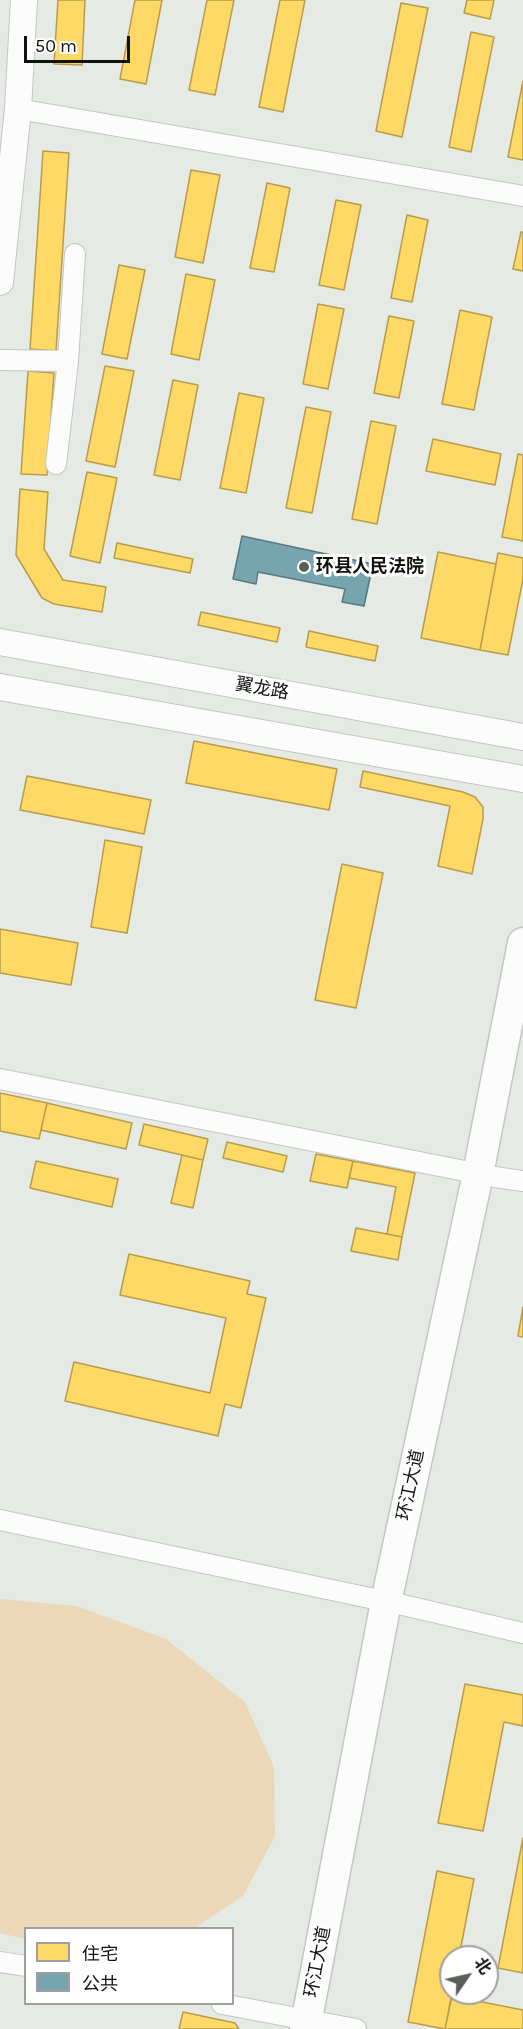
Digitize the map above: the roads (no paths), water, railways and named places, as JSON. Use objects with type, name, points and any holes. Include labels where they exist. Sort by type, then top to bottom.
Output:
[{"type":"highway","name":"环江大道","points":[[499,1177],[523,943]]},
{"type":"highway","name":"环江大道","points":[[314,2025],[395,1604],[499,1177],[523,1033]]},
{"type":"main road","points":[[0,282],[18,109],[24,0]]},
{"type":"main road","name":"翼龙路","points":[[0,642],[523,736]]},
{"type":"main road","points":[[0,687],[523,779]]},
{"type":"street","points":[[18,109],[523,196]]},
{"type":"street","points":[[56,464],[68,361],[75,254]]},
{"type":"street","points":[[0,360],[68,361]]},
{"type":"street","points":[[0,1079],[499,1177]]},
{"type":"street","points":[[0,1520],[395,1604],[523,1634]]},
{"type":"street","points":[[0,1962],[24,1966]]},
{"type":"street","points":[[226,2005],[314,2025],[356,2029]]},
{"type":"place","name":"环县人民法院","points":[[304,567]]}]
